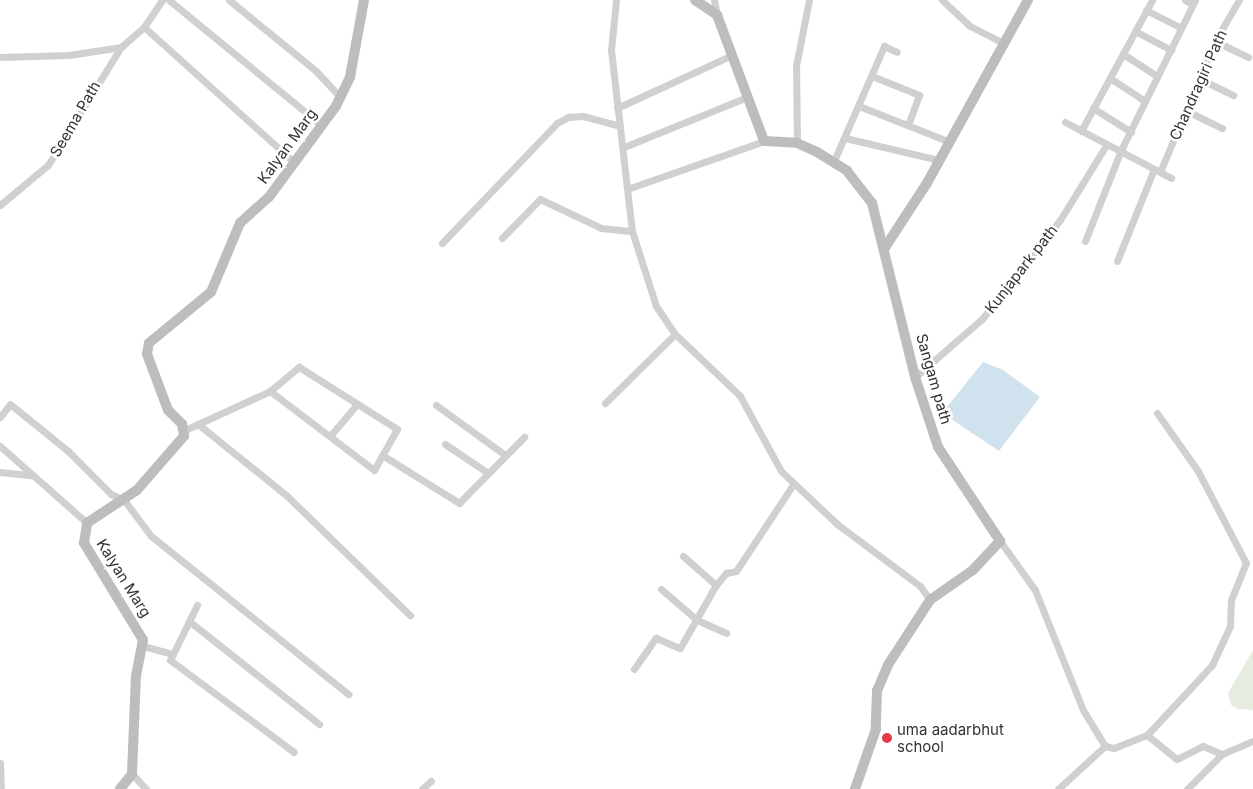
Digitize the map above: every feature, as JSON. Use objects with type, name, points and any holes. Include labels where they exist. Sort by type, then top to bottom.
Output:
[{"type":"street","name":"Seema Path","points":[[0,205],[48,165],[121,47],[144,27],[162,0]]},
{"type":"street","points":[[169,0],[321,125]]},
{"type":"street","points":[[229,0],[316,71],[340,97]]},
{"type":"street","name":"Kalyan Marg","points":[[142,646],[127,609],[84,543],[86,523],[124,500],[150,477],[185,430],[168,410],[147,354],[148,343],[211,292],[240,223],[269,197],[340,97],[357,50],[364,0]]},
{"type":"street","points":[[616,0],[611,50],[617,108],[630,188],[632,231],[654,290],[652,299],[675,334],[740,396],[775,463],[837,524],[908,575],[930,600]]},
{"type":"street","points":[[695,0],[717,15]]},
{"type":"street","points":[[630,188],[764,141],[717,15],[714,0]]},
{"type":"street","points":[[796,144],[796,66],[809,0]]},
{"type":"street","points":[[942,0],[970,26],[1004,43]]},
{"type":"street","points":[[1082,131],[1152,0]]},
{"type":"street","points":[[1085,241],[1121,150],[1194,2],[1185,0]]},
{"type":"street","name":"Chandragiri Path","points":[[1117,261],[1157,171],[1187,111],[1216,41],[1239,0]]},
{"type":"street","points":[[884,248],[950,142],[1026,1]]},
{"type":"street","points":[[1146,10],[1180,27]]},
{"type":"street","points":[[144,27],[294,162]]},
{"type":"street","points":[[1135,31],[1171,50]]},
{"type":"street","points":[[1216,41],[1248,57]]},
{"type":"street","points":[[833,163],[884,46],[897,52]]},
{"type":"street","points":[[0,57],[69,55],[121,47]]},
{"type":"street","points":[[1123,54],[1157,76]]},
{"type":"street","points":[[617,108],[732,55]]},
{"type":"street","points":[[872,76],[919,95],[908,125]]},
{"type":"street","points":[[1110,78],[1145,101]]},
{"type":"street","points":[[1200,78],[1234,96]]},
{"type":"street","points":[[624,147],[747,97]]},
{"type":"street","points":[[859,106],[950,142]]},
{"type":"street","points":[[1093,108],[1131,132]]},
{"type":"street","points":[[1187,111],[1222,128]]},
{"type":"street","points":[[442,243],[557,123],[568,117],[583,116],[620,126]]},
{"type":"street","points":[[1065,122],[1171,178]]},
{"type":"street","points":[[845,138],[939,160]]},
{"type":"street","name":"Sangam path","points":[[764,141],[796,144],[847,171],[872,203],[915,377],[938,447],[1000,541]]},
{"type":"street","name":"Kunjapark path","points":[[915,377],[982,318],[1060,220],[1107,144]]},
{"type":"street","points":[[502,238],[540,199],[601,228],[632,231]]},
{"type":"street","points":[[605,403],[675,334]]},
{"type":"street","points":[[185,430],[270,390],[299,367],[397,429],[374,470],[270,390]]},
{"type":"street","points":[[0,417],[10,404],[68,451],[111,494],[124,500],[151,536],[348,694]]},
{"type":"street","points":[[330,436],[357,404]]},
{"type":"street","points":[[436,405],[505,455]]},
{"type":"street","points":[[1058,789],[1105,746],[1120,746],[1147,735],[1212,665],[1230,626],[1231,600],[1246,563],[1198,471],[1157,413]]},
{"type":"street","points":[[198,424],[286,495],[410,615]]},
{"type":"street","points":[[382,456],[459,503],[524,436]]},
{"type":"street","points":[[445,444],[488,473]]},
{"type":"street","points":[[0,446],[86,523]]},
{"type":"street","points":[[0,472],[32,475]]},
{"type":"street","points":[[634,669],[656,638],[678,650],[716,585],[726,573],[736,571],[794,483]]},
{"type":"street","points":[[855,789],[876,729],[877,690],[888,665],[930,600],[973,570],[1000,541],[1028,576],[1051,621],[1082,710],[1105,746]]},
{"type":"street","points":[[683,556],[716,585]]},
{"type":"street","points":[[661,589],[697,620],[726,633]]},
{"type":"street","points":[[197,605],[170,660],[294,752]]},
{"type":"street","points":[[189,621],[319,724]]},
{"type":"street","points":[[120,789],[132,774],[136,676],[142,646],[174,654]]},
{"type":"street","points":[[1147,735],[1177,759],[1203,746],[1222,754]]},
{"type":"street","points":[[1187,789],[1222,754],[1253,741]]},
{"type":"street","points":[[0,763],[1,789]]},
{"type":"street","points":[[132,774],[146,789]]},
{"type":"street","points":[[422,789],[431,781]]},
{"type":"shaded area","points":[[1253,650],[1253,710],[1238,709],[1231,705],[1228,693]]},
{"type":"water","points":[[983,362],[1003,370],[1040,397],[999,451],[942,413]]},
{"type":"place","name":"uma aadarbhut school","points":[[887,738]]}]
